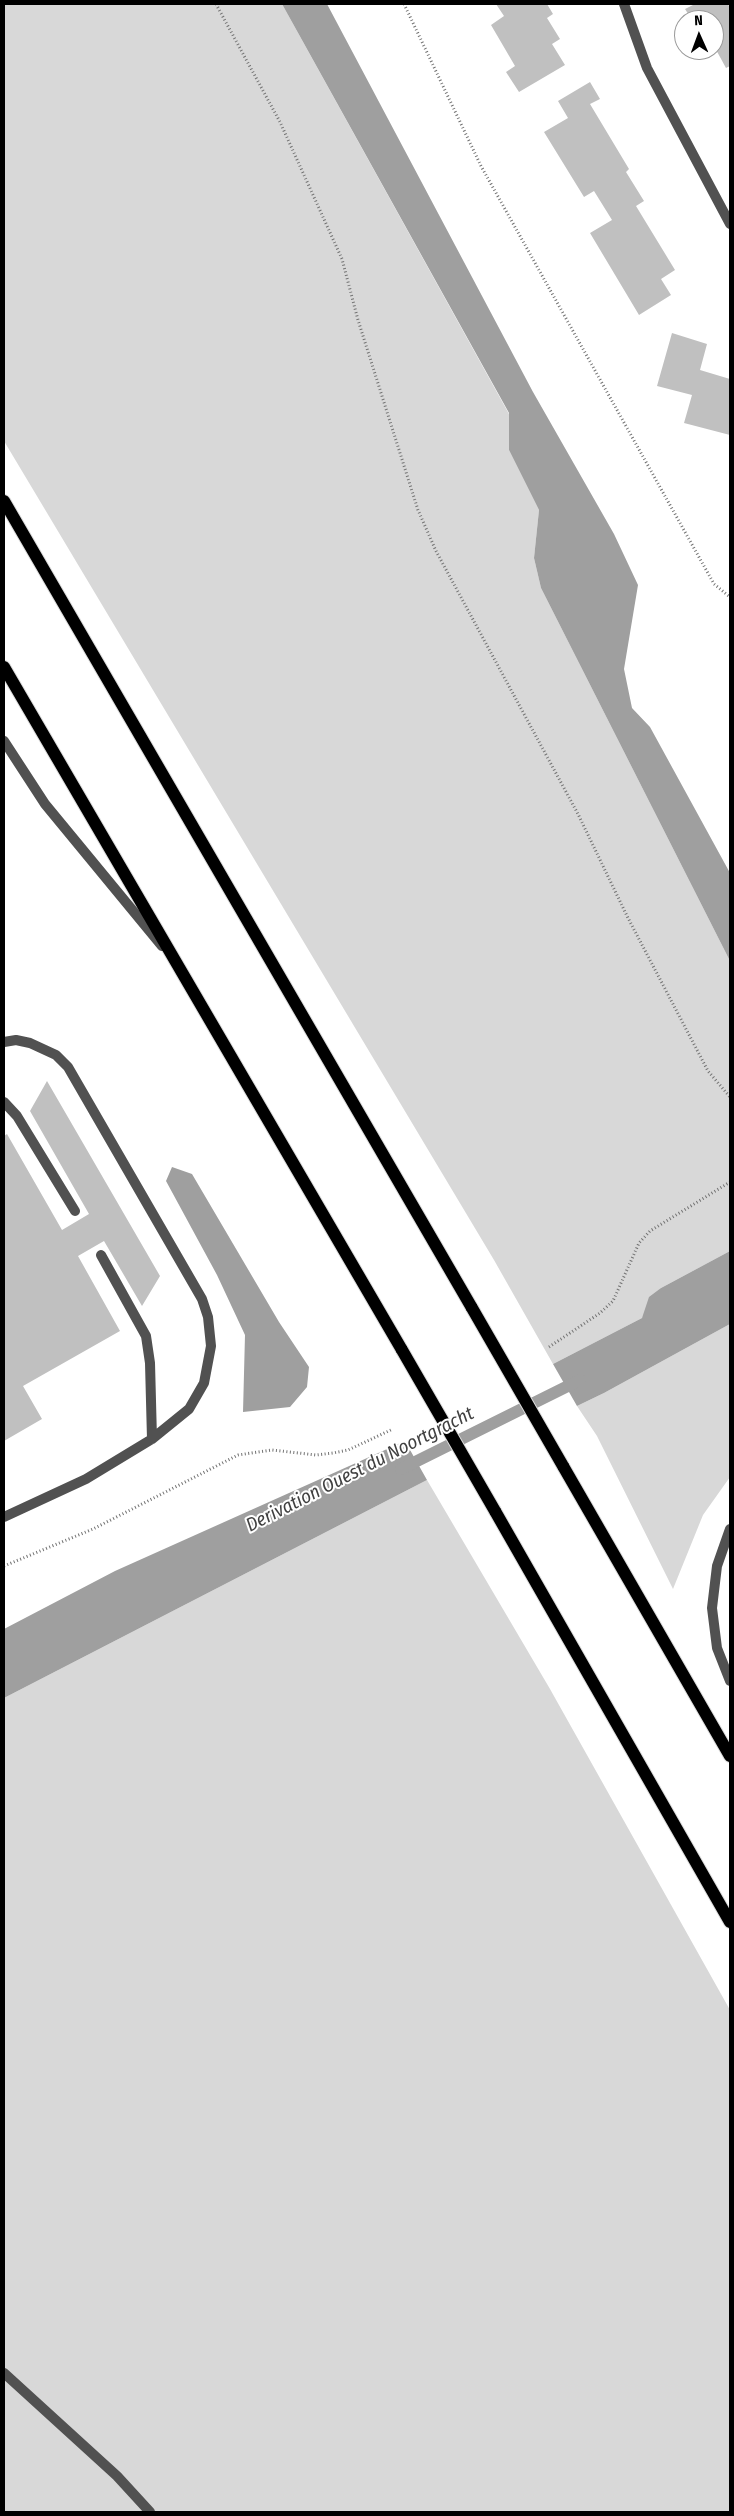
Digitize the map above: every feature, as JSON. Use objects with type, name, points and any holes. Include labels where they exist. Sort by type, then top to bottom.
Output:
[{"type":"main road","points":[[4,501],[730,1756]]},
{"type":"main road","points":[[4,667],[184,972],[730,1922]]},
{"type":"street","points":[[624,4],[646,68],[730,224]]},
{"type":"street","points":[[4,741],[45,804],[184,972]]},
{"type":"street","points":[[4,1042],[16,1040],[30,1043],[56,1055],[68,1067],[202,1299],[208,1317],[211,1346],[204,1383],[189,1409],[152,1439],[66,1490],[4,1517]]},
{"type":"street","points":[[4,1102],[17,1116],[76,1211]]},
{"type":"street","points":[[100,1255],[146,1336],[150,1363],[152,1439]]},
{"type":"street","points":[[730,1529],[717,1566],[712,1608],[717,1648],[730,1682]]},
{"type":"street","points":[[4,2373],[117,2476],[150,2512]]},
{"type":"path","points":[[216,4],[280,122],[342,259],[358,320],[418,510],[436,551],[578,814],[628,918],[708,1071],[730,1097]]},
{"type":"path","points":[[404,4],[481,166],[714,584],[730,597]]},
{"type":"path","points":[[549,1347],[600,1313],[613,1301],[639,1244],[650,1231],[730,1182]]},
{"type":"path","points":[[4,1566],[93,1529],[238,1455],[272,1450],[316,1456],[333,1454],[348,1450],[393,1429]]},
{"type":"shaded area","points":[[4,4],[282,4],[509,414],[509,450],[539,510],[534,558],[541,588],[730,961],[730,1251],[661,1288],[642,1318],[553,1364],[494,1260],[4,441]]},
{"type":"shaded area","points":[[730,1324],[730,1477],[703,1515],[673,1589],[597,1436],[577,1406]]},
{"type":"shaded area","points":[[427,1480],[550,1689],[730,2010],[730,2512],[4,2512],[4,1698]]},
{"type":"water","points":[[282,4],[327,4],[533,392],[614,534],[638,585],[624,669],[632,708],[650,727],[730,873],[730,961],[541,588],[534,558],[539,510],[509,450],[509,413]]},
{"type":"water","points":[[172,1167],[192,1174],[279,1322],[309,1367],[307,1387],[290,1407],[243,1412],[245,1335],[217,1275],[166,1181]]},
{"type":"water","points":[[730,1251],[730,1324],[577,1406],[553,1364],[642,1318],[649,1297],[661,1288]]},
{"type":"water","points":[[405,1441],[427,1480],[4,1698],[4,1629],[115,1571]]},
{"type":"building","points":[[496,4],[547,4],[553,14],[547,18],[560,39],[552,44],[565,65],[519,92],[506,72],[515,66],[491,25],[504,16]]},
{"type":"building","points":[[695,4],[728,4],[730,8],[730,66],[726,68],[722,60],[724,60],[724,10],[685,9]]},
{"type":"building","points":[[590,82],[600,99],[590,104],[629,169],[626,172],[644,201],[636,206],[675,270],[661,279],[671,295],[639,315],[590,233],[612,220],[594,191],[584,197],[544,132],[568,118],[558,101]]},
{"type":"building","points":[[672,333],[707,344],[700,370],[730,379],[730,435],[684,423],[692,395],[657,386]]},
{"type":"building","points":[[47,1081],[160,1276],[142,1306],[104,1241],[78,1256],[120,1331],[23,1386],[42,1419],[4,1441],[4,1136],[7,1134],[62,1230],[89,1214],[30,1111]]},
{"type":"waterway","name":"Derivation Ouest du Noortgracht","points":[[401,1469],[580,1380]]}]
